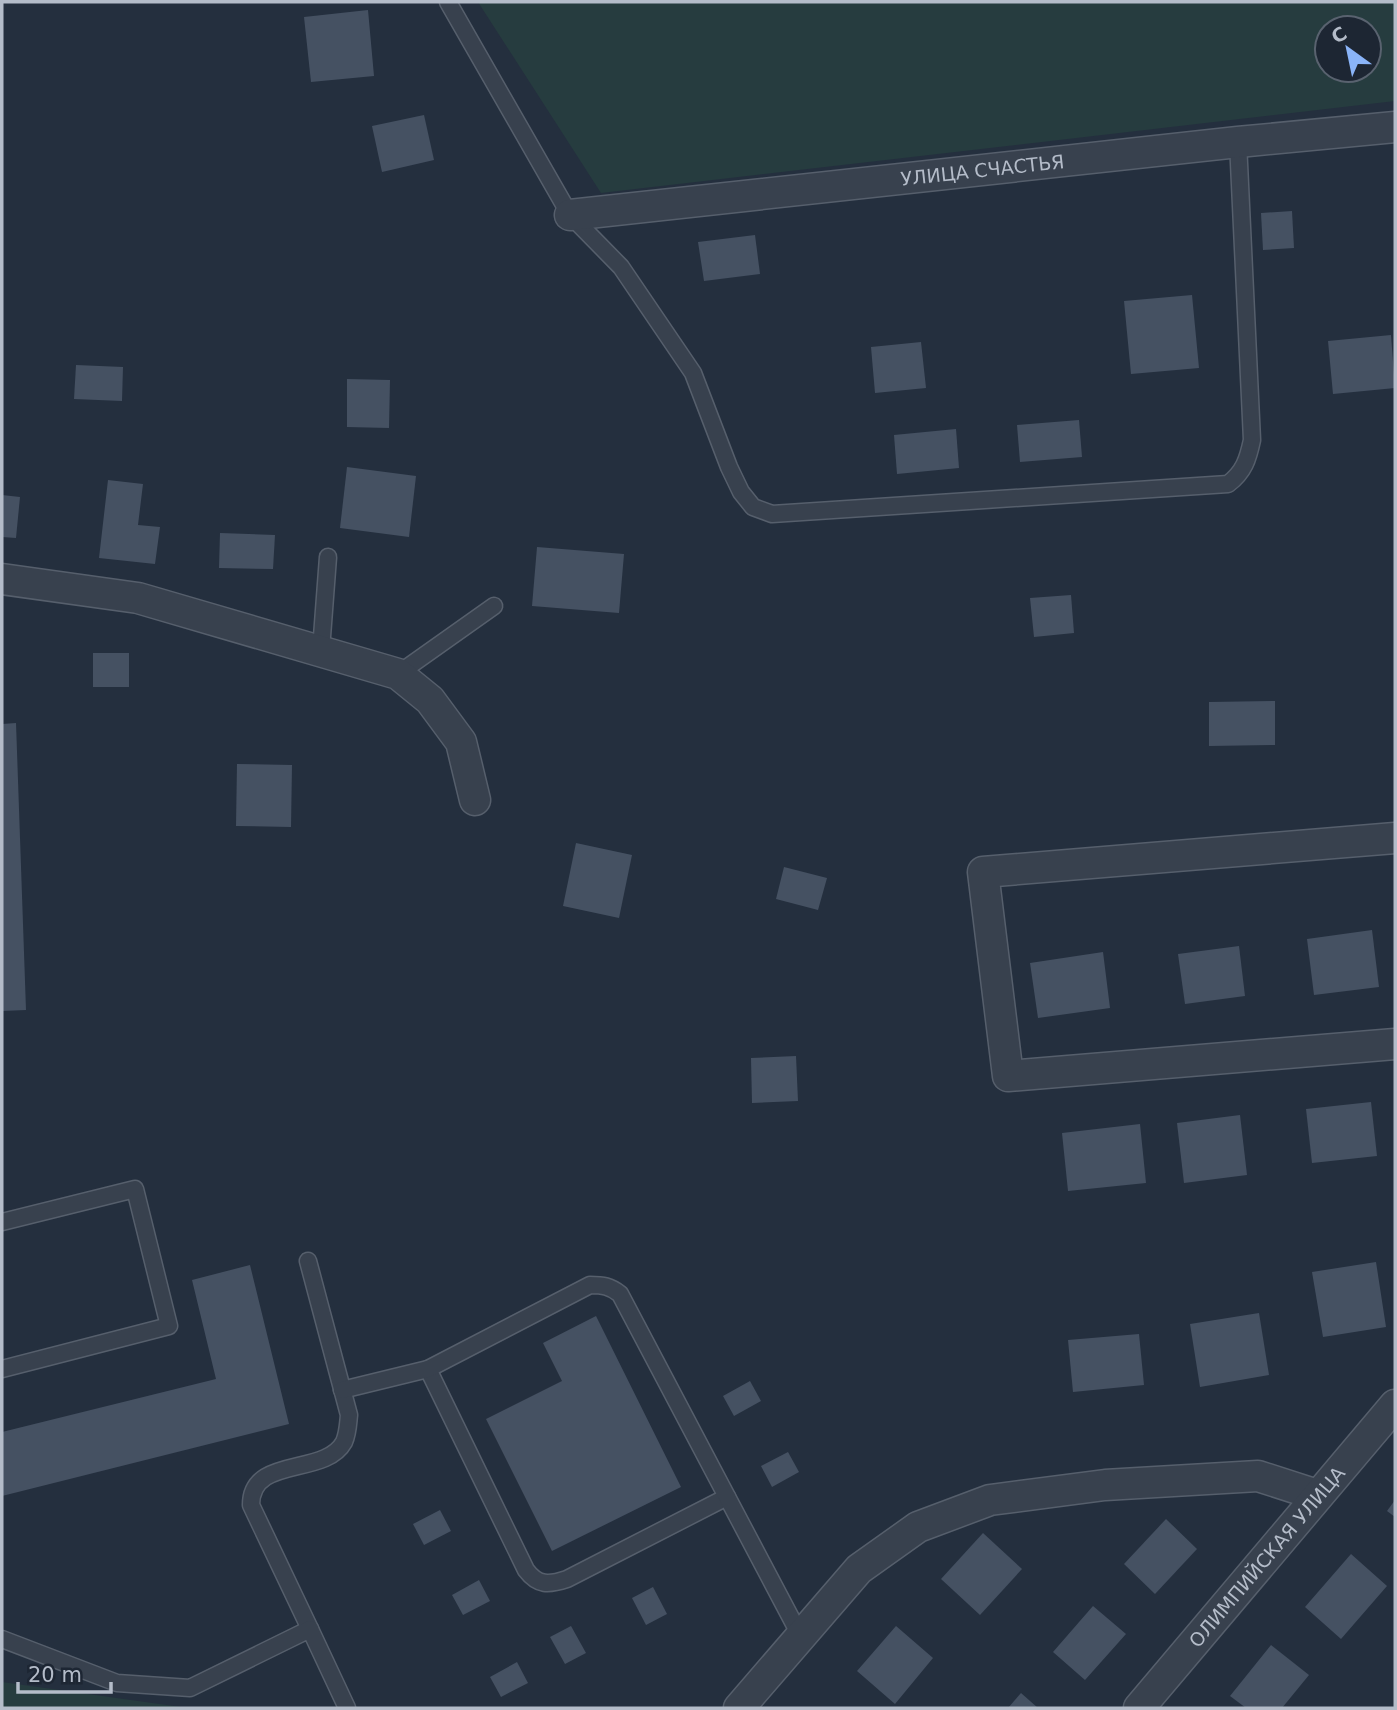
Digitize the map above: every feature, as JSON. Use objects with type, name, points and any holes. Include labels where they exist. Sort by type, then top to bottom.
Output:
[{"type":"street","name":"УЛИЦА СЧАСТЬЯ","points":[[570,215],[1395,127]]},
{"type":"street","points":[[2,579],[138,597],[398,674],[430,699],[461,741],[475,800]]},
{"type":"street","points":[[1395,838],[983,872],[1008,1076],[1395,1044]]},
{"type":"street","name":"ОЛИМПИЙСКАЯ УЛИЦА","points":[[1139,1708],[1395,1405]]},
{"type":"street","points":[[739,1708],[859,1569],[918,1527],[989,1500],[1105,1485],[1258,1476],[1317,1495]]},
{"type":"lane","points":[[448,2],[570,215],[621,267],[693,373],[741,492],[753,508],[772,514],[1228,484],[1240,475],[1248,459],[1252,440],[1238,142]]},
{"type":"lane","points":[[321,650],[328,557]]},
{"type":"lane","points":[[398,674],[494,606]]},
{"type":"lane","points":[[2,1222],[135,1189],[169,1326],[2,1369]]},
{"type":"lane","points":[[308,1261],[349,1415],[348,1428],[344,1441],[329,1457],[274,1473],[259,1482],[251,1492],[251,1505],[347,1708]]},
{"type":"lane","points":[[342,1390],[428,1369],[590,1285],[608,1286],[621,1294],[801,1637]]},
{"type":"lane","points":[[428,1369],[526,1570],[540,1583],[567,1579],[727,1497]]},
{"type":"lane","points":[[2,1639],[117,1684],[190,1688],[310,1629]]},
{"type":"green space","points":[[478,2],[1395,2],[1395,101],[601,193]]},
{"type":"green space","points":[[2,1682],[181,1707],[182,1708],[2,1708]]},
{"type":"building","points":[[368,10],[374,76],[311,82],[304,17]]},
{"type":"building","points":[[424,115],[434,160],[382,172],[372,126]]},
{"type":"building","points":[[1292,211],[1294,248],[1263,250],[1261,213]]},
{"type":"building","points":[[755,235],[760,274],[704,281],[698,242]]},
{"type":"building","points":[[1192,295],[1199,368],[1131,374],[1124,301]]},
{"type":"building","points":[[1391,335],[1395,388],[1333,394],[1328,341]]},
{"type":"building","points":[[921,342],[926,388],[875,393],[871,347]]},
{"type":"building","points":[[76,365],[123,367],[122,401],[74,399]]},
{"type":"building","points":[[347,379],[390,380],[389,428],[347,427]]},
{"type":"building","points":[[1079,420],[1082,457],[1020,462],[1017,425]]},
{"type":"building","points":[[956,429],[959,468],[897,474],[894,435]]},
{"type":"building","points":[[347,467],[416,476],[409,537],[340,528]]},
{"type":"building","points":[[108,480],[143,484],[138,525],[160,527],[155,564],[99,558]]},
{"type":"building","points":[[2,495],[20,497],[16,538],[2,537]]},
{"type":"building","points":[[220,533],[275,535],[273,569],[219,568]]},
{"type":"building","points":[[537,547],[624,554],[619,613],[532,606]]},
{"type":"building","points":[[1071,595],[1074,633],[1034,637],[1030,598]]},
{"type":"building","points":[[93,653],[129,653],[129,687],[93,687]]},
{"type":"building","points":[[1275,701],[1275,745],[1209,746],[1209,702]]},
{"type":"building","points":[[16,723],[26,1010],[2,1011],[2,724]]},
{"type":"building","points":[[237,764],[292,765],[291,827],[236,826]]},
{"type":"building","points":[[576,843],[632,855],[619,918],[563,906]]},
{"type":"building","points":[[784,867],[827,878],[818,910],[776,899]]},
{"type":"building","points":[[1372,930],[1379,987],[1314,995],[1307,939]]},
{"type":"building","points":[[1239,946],[1245,996],[1185,1004],[1178,954]]},
{"type":"building","points":[[1103,952],[1110,1008],[1038,1018],[1030,963]]},
{"type":"building","points":[[796,1056],[798,1101],[752,1103],[751,1058]]},
{"type":"building","points":[[1371,1102],[1377,1156],[1312,1163],[1306,1109]]},
{"type":"building","points":[[1240,1115],[1247,1175],[1184,1183],[1177,1123]]},
{"type":"building","points":[[1140,1124],[1146,1183],[1068,1191],[1062,1133]]},
{"type":"building","points":[[1376,1262],[1386,1327],[1323,1337],[1312,1272]]},
{"type":"building","points":[[250,1265],[289,1424],[2,1496],[2,1432],[216,1379],[192,1280]]},
{"type":"building","points":[[1259,1313],[1269,1375],[1200,1387],[1190,1324]]},
{"type":"building","points":[[596,1316],[681,1487],[552,1551],[486,1419],[562,1381],[543,1343]]},
{"type":"building","points":[[1139,1334],[1144,1385],[1073,1392],[1068,1340]]},
{"type":"building","points":[[750,1381],[761,1401],[734,1416],[723,1396]]},
{"type":"building","points":[[788,1452],[799,1472],[772,1487],[761,1466]]},
{"type":"building","points":[[1395,1500],[1395,1517],[1387,1511]]},
{"type":"building","points":[[440,1510],[451,1531],[424,1545],[413,1524]]},
{"type":"building","points":[[1166,1519],[1197,1549],[1155,1594],[1124,1564]]},
{"type":"building","points":[[983,1533],[1022,1569],[980,1615],[941,1579]]},
{"type":"building","points":[[1351,1554],[1387,1586],[1341,1639],[1305,1607]]},
{"type":"building","points":[[479,1580],[490,1601],[463,1615],[452,1595]]},
{"type":"building","points":[[653,1587],[667,1614],[646,1625],[632,1598]]},
{"type":"building","points":[[1093,1606],[1126,1634],[1085,1680],[1053,1652]]},
{"type":"building","points":[[571,1626],[586,1653],[565,1664],[550,1637]]},
{"type":"building","points":[[896,1626],[933,1658],[895,1704],[857,1671]]},
{"type":"building","points":[[1271,1645],[1309,1675],[1282,1708],[1246,1708],[1230,1696]]},
{"type":"building","points":[[517,1662],[528,1683],[501,1697],[490,1677]]},
{"type":"building","points":[[1021,1693],[1038,1708],[1008,1708]]}]
